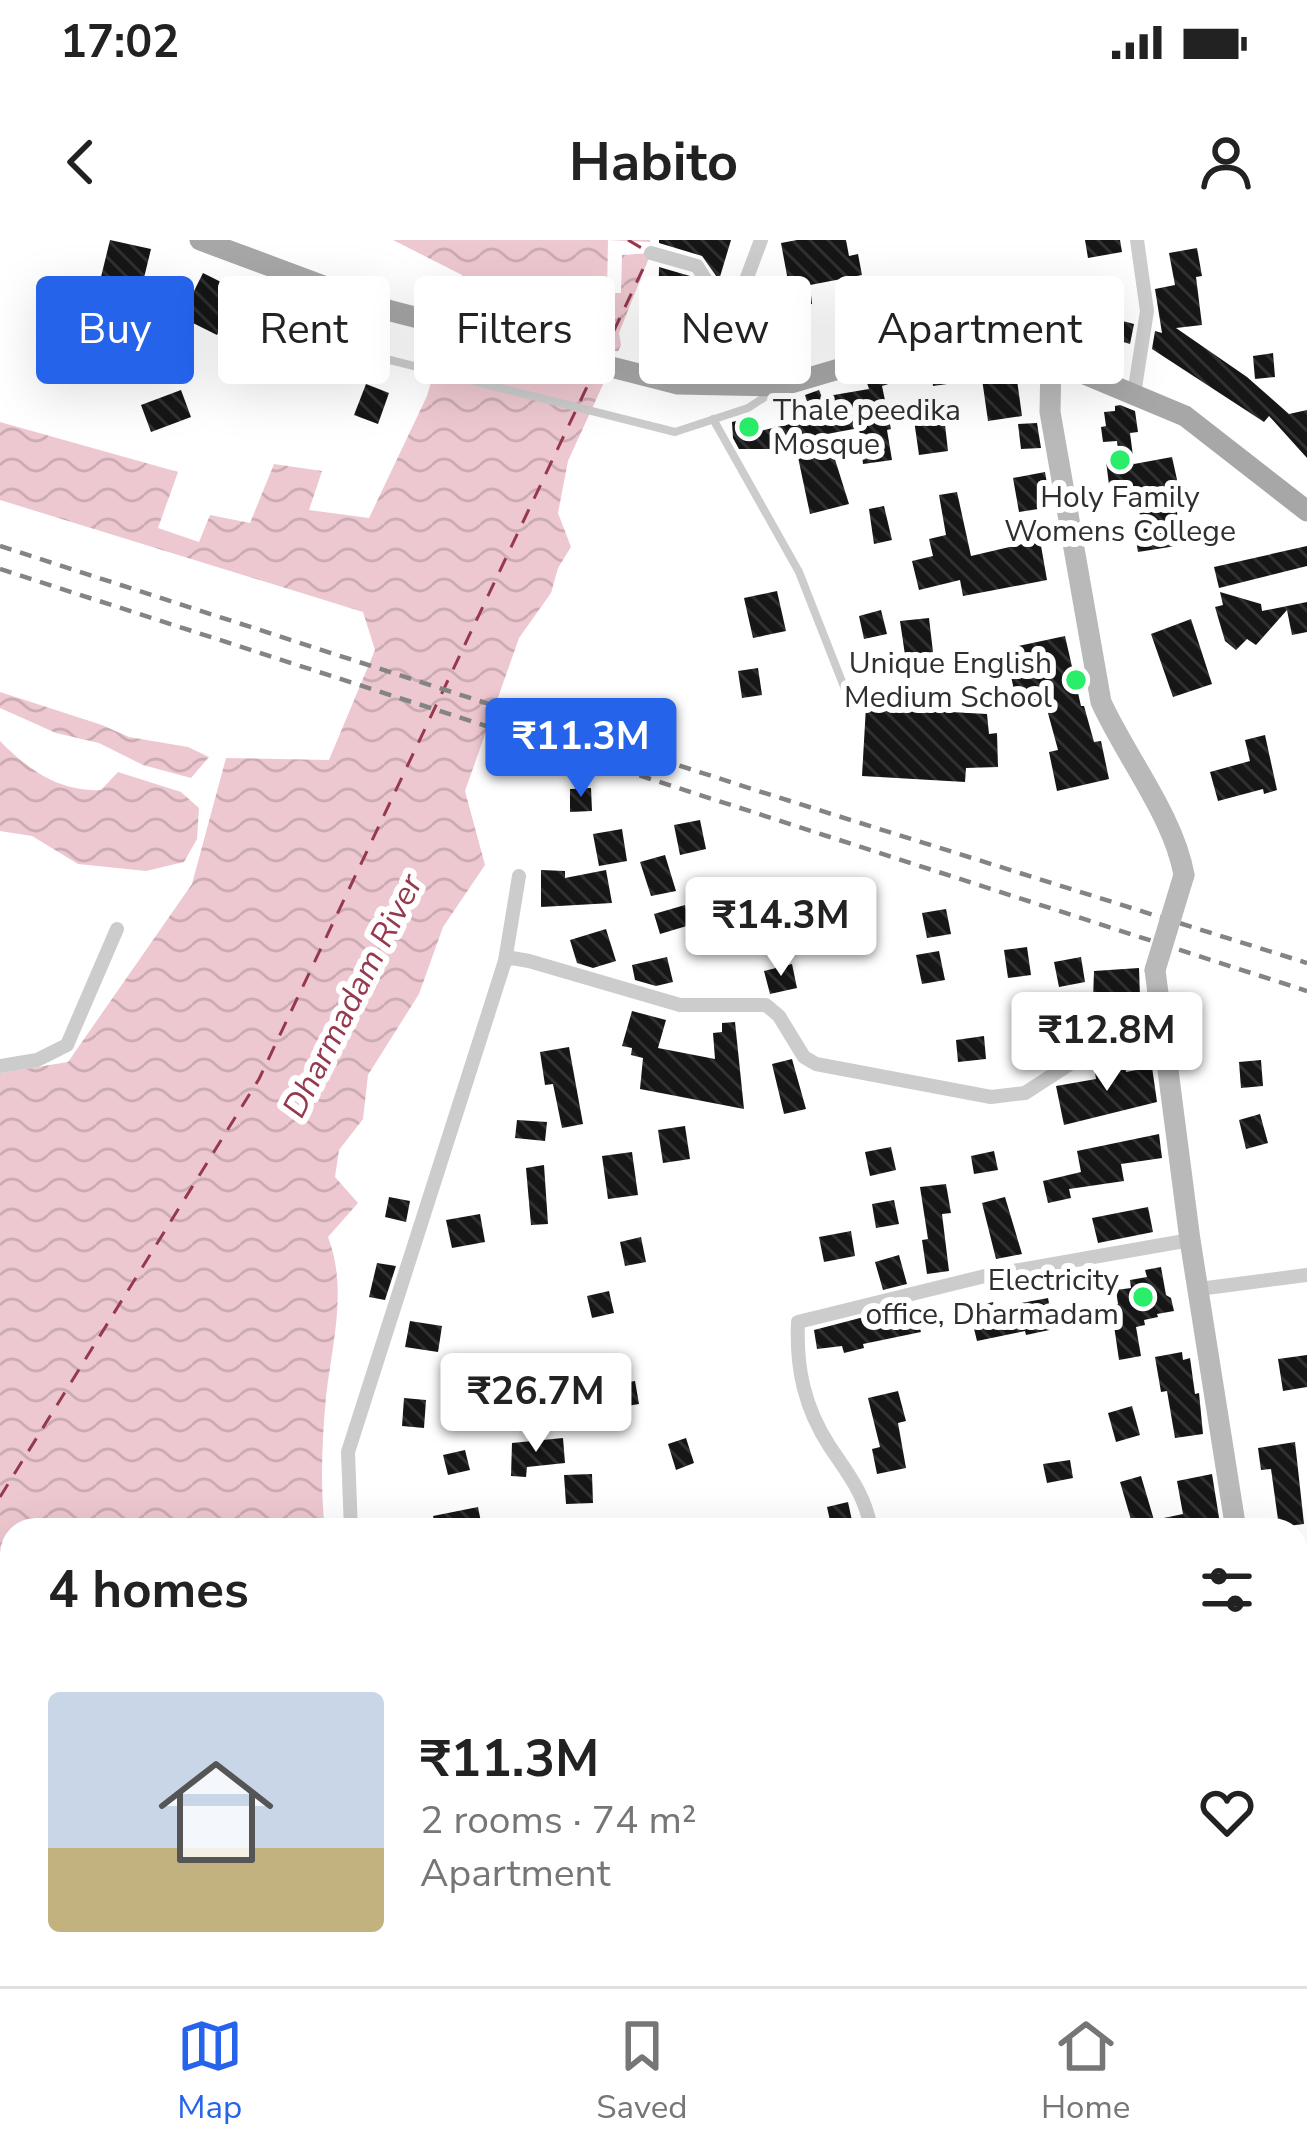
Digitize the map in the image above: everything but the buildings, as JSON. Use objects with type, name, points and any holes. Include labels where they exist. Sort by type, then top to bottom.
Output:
[{"type":"main road","points":[[200,240],[292,276]]},
{"type":"main road","points":[[390,311],[639,374]]},
{"type":"main road","points":[[736,384],[781,386],[835,370]]},
{"type":"main road","points":[[1051,384],[1050,412],[1101,702],[1180,848],[1184,875],[1154,970],[1234,1518]]},
{"type":"main road","points":[[1110,384],[1185,416],[1307,511]]},
{"type":"street","points":[[748,276],[761,240]]},
{"type":"street","points":[[1134,394],[1147,311],[1137,240]]},
{"type":"street","points":[[651,253],[697,266],[703,276]]},
{"type":"street","points":[[351,1518],[348,1452],[361,1401],[397,1303],[505,961],[519,876]]},
{"type":"street","points":[[0,1066],[38,1060],[67,1045],[117,928]]},
{"type":"street","points":[[505,961],[529,961],[680,1005],[766,1005],[779,1016],[804,1058],[816,1064],[991,1097],[1025,1093],[1158,1007]]},
{"type":"street","points":[[868,1518],[863,1495],[807,1403],[796,1362],[798,1322],[985,1276],[1190,1240]]},
{"type":"street","points":[[1199,1289],[1307,1275]]},
{"type":"lane","points":[[390,359],[675,431],[748,408],[781,386]]},
{"type":"lane","points":[[713,419],[799,572],[850,702]]},
{"type":"water","points":[[393,240],[650,240],[651,253],[619,333],[621,345],[615,358],[615,276],[462,276]]},
{"type":"water","name":"Dharmadam River","points":[[430,384],[603,384],[568,461],[558,513],[571,547],[551,593],[519,638],[465,791],[485,865],[443,927],[419,994],[368,1075],[363,1119],[339,1150],[335,1177],[358,1203],[328,1237],[338,1297],[323,1430],[324,1518],[0,1518],[0,1073],[68,1062],[192,884],[226,758],[329,760],[375,650],[363,612],[0,500],[0,422],[178,472],[158,528],[199,542],[210,515],[250,523],[274,464],[322,471],[309,510],[369,518]]},
{"type":"water","points":[[0,692],[129,737],[188,747],[209,757],[191,778],[143,765],[99,743],[56,733],[0,708]]},
{"type":"water","points":[[0,741],[33,770],[72,787],[101,790],[118,772],[181,792],[199,808],[197,839],[184,862],[146,871],[78,864],[32,836],[0,831]]},
{"type":"pier","points":[[608,240],[650,242],[651,253],[622,255],[621,293],[615,293],[615,276],[607,276]]},
{"type":"pier","points":[[615,351],[624,353],[615,373]]},
{"type":"ferry route","points":[[628,240],[645,250]]},
{"type":"ferry route","points":[[615,328],[649,256]]},
{"type":"ferry route","points":[[0,1497],[259,1079],[588,384]]},
{"type":"railway","points":[[0,546],[1307,963]]},
{"type":"railway","points":[[0,569],[1307,991]]},
{"type":"place","name":"Thale peedika Mosque","points":[[749,427]]},
{"type":"place","name":"Holy Family Womens College","points":[[1120,460]]},
{"type":"place","name":"Unique English Medium School","points":[[1076,680]]},
{"type":"place","name":"Electricity office, Dharmadam","points":[[1143,1297]]}]
